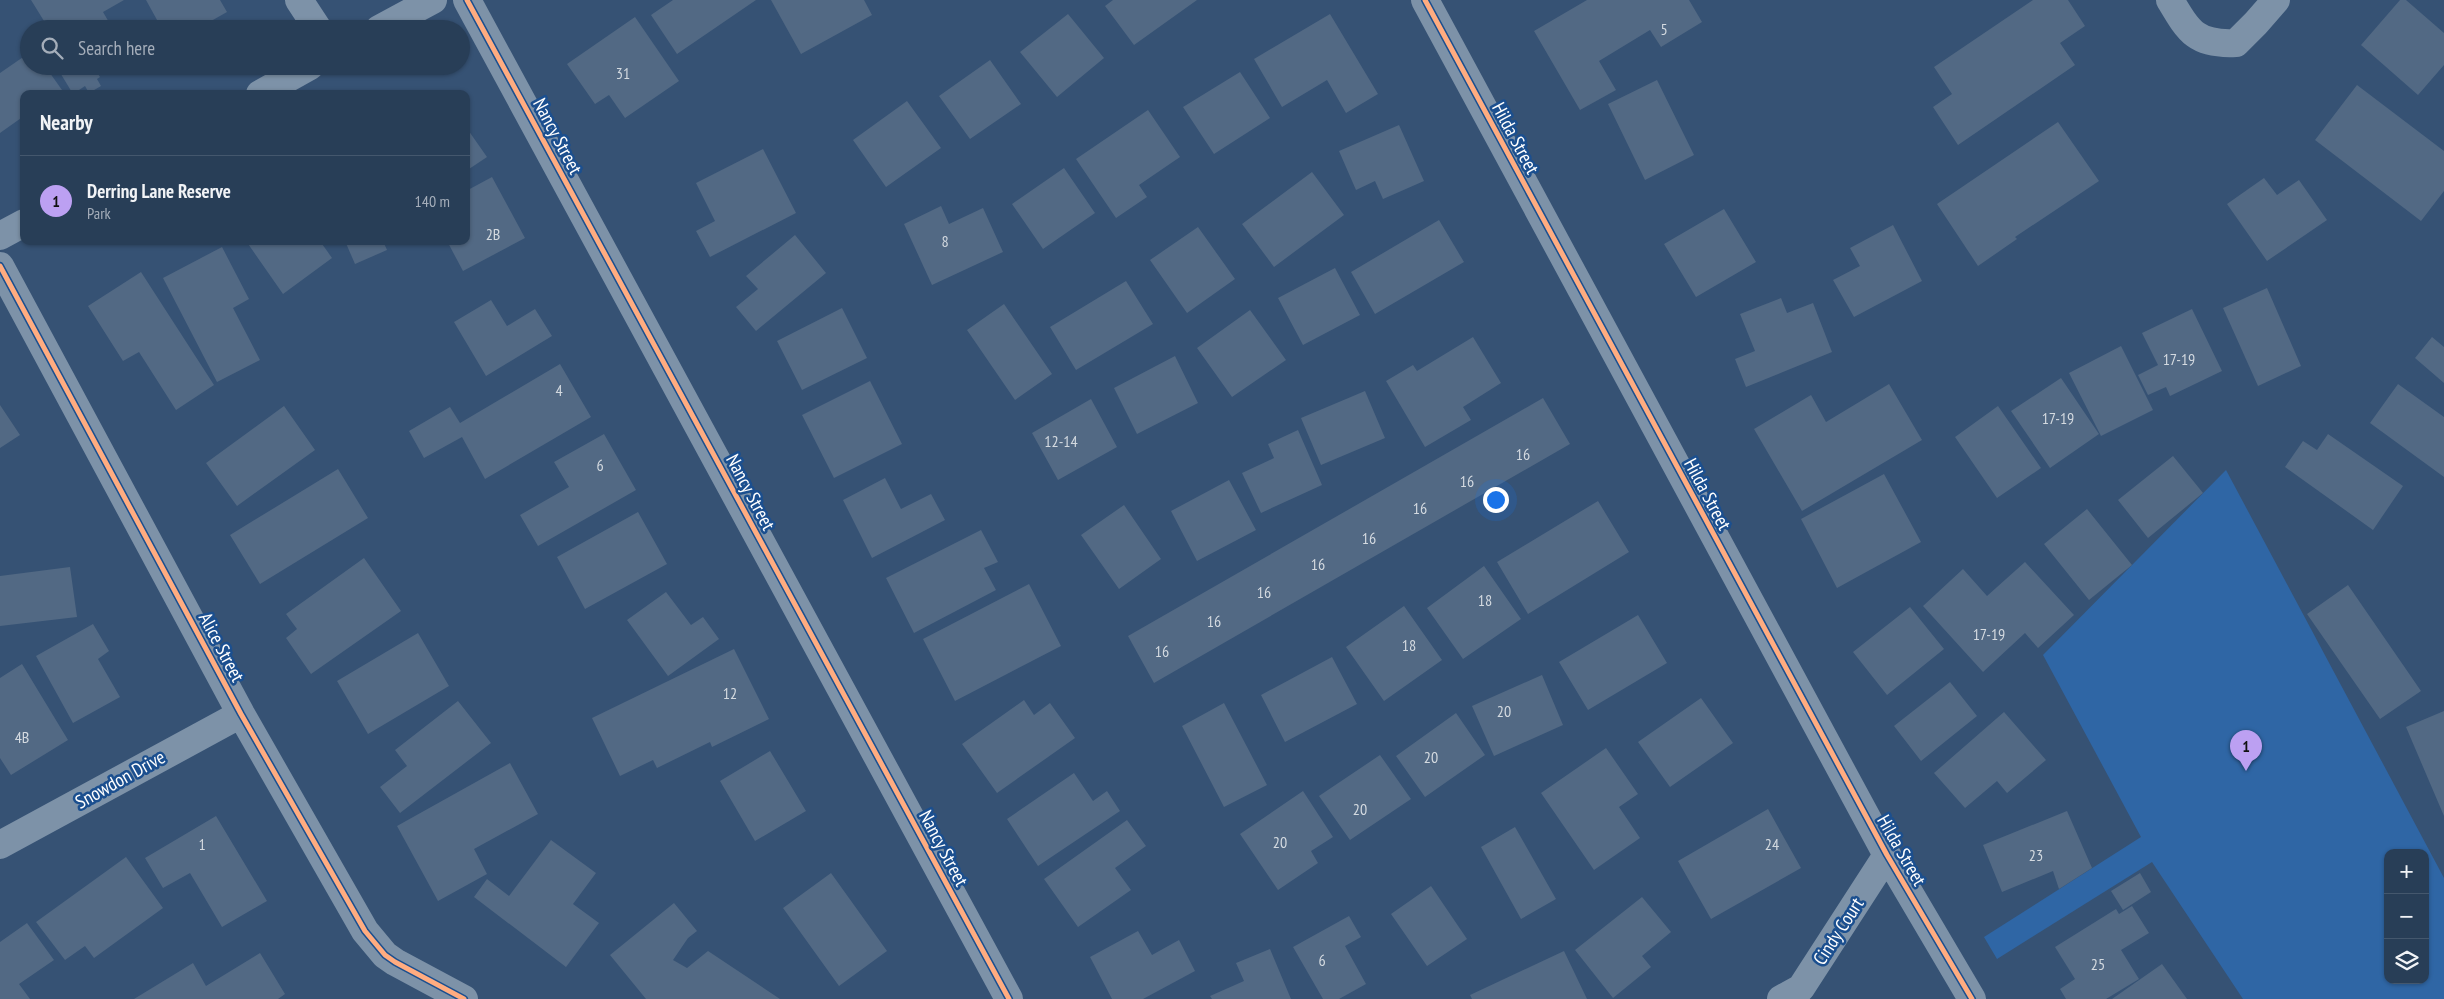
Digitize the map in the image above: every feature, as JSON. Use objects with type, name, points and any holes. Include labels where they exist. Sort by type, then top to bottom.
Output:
[{"type":"street","points":[[299,0],[312,20]]},
{"type":"street","points":[[396,20],[433,0]]},
{"type":"street","name":"Nancy Street","points":[[467,0],[1009,999]]},
{"type":"street","name":"Hilda Street","points":[[1425,0],[1886,855],[1972,999]]},
{"type":"street","points":[[2170,0],[2187,29],[2200,39],[2216,44],[2236,43],[2276,0]]},
{"type":"street","points":[[267,90],[294,75]]},
{"type":"street","points":[[0,236],[20,225]]},
{"type":"street","name":"Alice Street","points":[[0,266],[241,714],[371,940],[395,962],[464,999]]},
{"type":"street","name":"Snowdon Drive","points":[[0,845],[241,714]]},
{"type":"street","name":"Cindy Court","points":[[1781,999],[1801,988],[1886,855]]},
{"type":"shaded area","points":[[2226,470],[2429,849],[2384,849],[2384,984],[2429,984],[2429,850],[2444,878],[2444,999],[2243,999],[2152,862],[1997,959],[1984,937],[2141,837],[2043,655]]},
{"type":"building","points":[[31,0],[124,0],[103,12],[108,20],[43,20]]},
{"type":"building","points":[[146,0],[220,0],[227,12],[213,20],[157,20]]},
{"type":"building","points":[[673,0],[756,0],[677,54],[651,15]]},
{"type":"building","points":[[771,0],[864,0],[872,15],[801,54]]},
{"type":"building","points":[[1113,0],[1197,0],[1134,45],[1105,6]]},
{"type":"building","points":[[1587,0],[1689,0],[1702,22],[1661,47],[1650,30],[1599,61],[1616,90],[1580,110],[1534,31]]},
{"type":"building","points":[[2033,0],[2068,0],[2085,26],[2060,43],[2075,65],[1958,145],[1933,107],[1952,94],[1934,67]]},
{"type":"building","points":[[2400,0],[2406,0],[2444,33],[2444,65],[2418,95],[2361,45]]},
{"type":"building","points":[[1068,14],[1104,58],[1057,97],[1020,52]]},
{"type":"building","points":[[1330,14],[1378,94],[1346,113],[1327,80],[1282,107],[1254,59]]},
{"type":"building","points":[[635,17],[679,81],[625,118],[609,95],[595,104],[567,64]]},
{"type":"building","points":[[20,59],[20,75],[51,75],[62,90],[20,90],[20,119],[0,133],[0,73]]},
{"type":"building","points":[[990,60],[1021,104],[970,139],[939,96]]},
{"type":"building","points":[[1240,72],[1270,118],[1214,154],[1183,107]]},
{"type":"building","points":[[61,75],[99,75],[100,77],[97,79],[101,86],[94,90],[87,90],[85,86],[79,90],[71,90]]},
{"type":"building","points":[[1657,80],[1694,155],[1645,180],[1608,104]]},
{"type":"building","points":[[2357,85],[2444,151],[2444,191],[2421,221],[2315,140]]},
{"type":"building","points":[[907,101],[941,148],[886,187],[853,140]]},
{"type":"building","points":[[1148,110],[1180,157],[1139,185],[1147,197],[1116,218],[1076,159]]},
{"type":"building","points":[[2058,122],[2099,181],[2015,237],[2017,239],[1978,266],[1937,204]]},
{"type":"building","points":[[1399,125],[1424,181],[1383,199],[1375,181],[1356,190],[1339,151]]},
{"type":"building","points":[[470,133],[487,157],[470,168]]},
{"type":"building","points":[[763,149],[796,213],[710,257],[696,231],[715,221],[696,183]]},
{"type":"building","points":[[1064,168],[1095,213],[1043,249],[1012,204]]},
{"type":"building","points":[[1312,172],[1344,215],[1274,267],[1242,224]]},
{"type":"building","points":[[492,177],[525,238],[463,271],[449,245],[470,245],[470,189]]},
{"type":"building","points":[[2264,178],[2277,195],[2299,180],[2327,220],[2267,261],[2227,204]]},
{"type":"building","points":[[941,206],[949,224],[983,208],[1003,252],[932,285],[904,224]]},
{"type":"building","points":[[1724,209],[1756,262],[1696,297],[1664,244]]},
{"type":"building","points":[[1439,220],[1464,262],[1375,314],[1351,272]]},
{"type":"building","points":[[1893,225],[1922,281],[1854,317],[1833,280],[1860,266],[1850,248]]},
{"type":"building","points":[[1198,227],[1235,279],[1187,313],[1150,260]]},
{"type":"building","points":[[795,235],[826,273],[756,331],[736,307],[758,289],[746,276]]},
{"type":"building","points":[[249,245],[323,245],[332,258],[283,294]]},
{"type":"building","points":[[347,245],[385,245],[387,250],[355,264]]},
{"type":"building","points":[[222,247],[249,299],[233,308],[260,360],[217,382],[163,278]]},
{"type":"building","points":[[1335,268],[1360,315],[1303,345],[1278,298]]},
{"type":"building","points":[[141,272],[214,385],[176,410],[139,352],[123,361],[88,306]]},
{"type":"building","points":[[1126,281],[1153,324],[1076,370],[1050,327]]},
{"type":"building","points":[[2267,288],[2301,366],[2258,386],[2223,308]]},
{"type":"building","points":[[1781,298],[1787,313],[1813,303],[1832,352],[1746,387],[1735,359],[1755,351],[1740,314]]},
{"type":"building","points":[[491,300],[507,326],[535,309],[552,336],[486,376],[454,322]]},
{"type":"building","points":[[1004,304],[1052,374],[1015,400],[967,330]]},
{"type":"building","points":[[842,308],[867,358],[802,390],[777,341]]},
{"type":"building","points":[[2192,309],[2222,371],[2170,396],[2166,387],[2148,395],[2138,375],[2158,365],[2142,333]]},
{"type":"building","points":[[1250,310],[1286,360],[1232,397],[1197,348]]},
{"type":"building","points":[[1473,337],[1501,383],[1463,407],[1471,420],[1425,447],[1386,381],[1413,365],[1417,371]]},
{"type":"building","points":[[2432,337],[2444,347],[2444,383],[2415,358]]},
{"type":"building","points":[[2121,346],[2153,410],[2101,436],[2069,373]]},
{"type":"building","points":[[1175,356],[1198,403],[1137,434],[1114,388]]},
{"type":"building","points":[[560,364],[591,417],[485,479],[462,437],[424,458],[409,431],[450,407],[460,423]]},
{"type":"building","points":[[2061,378],[2099,434],[2050,468],[2011,411]]},
{"type":"building","points":[[870,381],[902,444],[834,478],[802,415]]},
{"type":"building","points":[[1889,384],[1922,440],[1802,511],[1754,429],[1811,395],[1826,422]]},
{"type":"building","points":[[2398,384],[2444,417],[2444,477],[2370,423]]},
{"type":"building","points":[[1365,391],[1385,438],[1321,465],[1301,418]]},
{"type":"building","points":[[1543,398],[1570,444],[1154,683],[1128,636]]},
{"type":"building","points":[[1091,399],[1117,447],[1058,480],[1032,433]]},
{"type":"building","points":[[0,405],[20,435],[0,448]]},
{"type":"building","points":[[284,406],[315,450],[237,506],[206,463]]},
{"type":"building","points":[[1998,406],[2041,468],[1997,498],[1955,437]]},
{"type":"building","points":[[1298,430],[1322,485],[1261,513],[1242,473],[1274,458],[1268,444]]},
{"type":"building","points":[[604,434],[636,490],[538,546],[520,515],[569,487],[554,462]]},
{"type":"building","points":[[2328,434],[2403,486],[2373,530],[2285,467],[2303,441],[2317,450]]},
{"type":"building","points":[[2173,456],[2203,493],[2148,538],[2118,500]]},
{"type":"building","points":[[338,469],[368,518],[260,584],[230,535]]},
{"type":"building","points":[[1884,474],[1921,542],[1837,588],[1801,519]]},
{"type":"building","points":[[885,478],[901,509],[931,494],[945,520],[872,558],[843,500]]},
{"type":"building","points":[[1229,480],[1256,530],[1197,561],[1171,511]]},
{"type":"building","points":[[1598,501],[1629,552],[1528,614],[1497,562]]},
{"type":"building","points":[[1124,505],[1161,559],[1119,589],[1081,535]]},
{"type":"building","points":[[2087,509],[2132,565],[2089,600],[2044,544]]},
{"type":"building","points":[[638,512],[667,564],[585,609],[557,557]]},
{"type":"building","points":[[981,530],[998,562],[984,568],[996,590],[914,633],[886,578]]},
{"type":"building","points":[[364,558],[401,611],[311,674],[286,638],[297,629],[286,614]]},
{"type":"building","points":[[2025,562],[2074,615],[2038,648],[2025,633],[1983,672],[1923,606],[1963,569],[1987,596]]},
{"type":"building","points":[[1484,566],[1521,619],[1463,659],[1427,608]]},
{"type":"building","points":[[70,567],[77,617],[0,626],[0,576]]},
{"type":"building","points":[[1029,584],[1061,646],[955,701],[923,639]]},
{"type":"building","points":[[2348,585],[2421,691],[2380,719],[2307,614]]},
{"type":"building","points":[[666,592],[691,625],[703,617],[719,639],[668,676],[627,620]]},
{"type":"building","points":[[1404,606],[1442,660],[1384,701],[1346,647]]},
{"type":"building","points":[[1910,607],[1944,649],[1887,695],[1853,652]]},
{"type":"building","points":[[1638,615],[1667,663],[1588,710],[1559,662]]},
{"type":"building","points":[[93,624],[109,651],[98,659],[120,697],[73,723],[36,656]]},
{"type":"building","points":[[418,633],[449,686],[368,734],[337,681]]},
{"type":"building","points":[[734,649],[769,719],[712,747],[710,742],[657,768],[653,760],[620,776],[592,718]]},
{"type":"building","points":[[1332,657],[1357,704],[1285,742],[1261,695]]},
{"type":"building","points":[[22,664],[68,740],[11,775],[0,758],[0,678]]},
{"type":"building","points":[[1542,675],[1563,725],[1494,756],[1472,706]]},
{"type":"building","points":[[1950,682],[1977,716],[1921,761],[1894,726]]},
{"type":"building","points":[[1701,698],[1733,743],[1670,787],[1638,742]]},
{"type":"building","points":[[1024,700],[1034,715],[1050,703],[1075,738],[997,793],[962,744]]},
{"type":"building","points":[[458,701],[491,743],[400,813],[380,787],[407,766],[395,750]]},
{"type":"building","points":[[1224,703],[1267,785],[1224,807],[1182,726]]},
{"type":"building","points":[[2444,711],[2444,816],[2406,727]]},
{"type":"building","points":[[2004,712],[2046,760],[2007,793],[1997,781],[1965,808],[1934,773]]},
{"type":"building","points":[[1456,713],[1485,755],[1425,797],[1396,756]]},
{"type":"building","points":[[1606,748],[1638,794],[1619,807],[1640,838],[1594,870],[1541,793]]},
{"type":"building","points":[[770,751],[806,811],[755,841],[720,781]]},
{"type":"building","points":[[1380,755],[1411,799],[1350,840],[1319,796]]},
{"type":"building","points":[[510,763],[538,814],[474,849],[487,874],[438,901],[397,826]]},
{"type":"building","points":[[1074,773],[1093,801],[1107,791],[1120,811],[1038,866],[1007,819]]},
{"type":"building","points":[[1303,791],[1333,837],[1311,851],[1318,863],[1278,890],[1240,834]]},
{"type":"building","points":[[1768,809],[1801,868],[1711,919],[1678,861]]},
{"type":"building","points":[[2067,811],[2092,868],[2059,889],[2053,871],[2002,892],[1983,845]]},
{"type":"building","points":[[216,816],[267,901],[222,927],[190,873],[163,888],[145,858]]},
{"type":"building","points":[[1127,820],[1146,846],[1115,868],[1131,890],[1078,927],[1044,879]]},
{"type":"building","points":[[1515,827],[1556,899],[1521,919],[1481,847]]},
{"type":"building","points":[[551,840],[596,873],[573,904],[599,923],[566,967],[474,897],[487,879],[509,896]]},
{"type":"building","points":[[126,857],[163,908],[94,958],[85,946],[65,960],[36,922]]},
{"type":"building","points":[[831,873],[887,951],[839,986],[783,908]]},
{"type":"building","points":[[2140,873],[2151,892],[2123,910],[2111,891]]},
{"type":"building","points":[[1431,886],[1467,939],[1427,966],[1391,914]]},
{"type":"building","points":[[1642,897],[1671,932],[1642,956],[1651,967],[1613,998],[1575,950]]},
{"type":"building","points":[[674,903],[697,931],[688,938],[673,960],[687,968],[708,951],[780,999],[646,999],[610,955]]},
{"type":"building","points":[[2132,906],[2149,933],[2121,950],[2139,979],[2106,999],[2066,999],[2060,989],[2075,979],[2055,947],[2116,909],[2119,914]]},
{"type":"building","points":[[1349,916],[1361,937],[1345,946],[1366,984],[1339,999],[1323,999],[1293,947]]},
{"type":"building","points":[[27,923],[54,960],[19,984],[30,999],[0,999],[0,942]]},
{"type":"building","points":[[1138,931],[1152,955],[1179,940],[1195,971],[1143,999],[1112,999],[1090,957]]},
{"type":"building","points":[[1270,949],[1291,999],[1212,999],[1210,996],[1244,981],[1236,963]]},
{"type":"building","points":[[1564,951],[1587,999],[1472,999],[1470,995]]},
{"type":"building","points":[[260,953],[285,994],[278,999],[134,999],[193,963],[206,986]]},
{"type":"building","points":[[2162,964],[2187,999],[2112,999]]},
{"type":"cycle path","points":[[467,0],[1009,999]]},
{"type":"cycle path","points":[[1425,0],[1887,855],[1972,999]]},
{"type":"cycle path","points":[[0,266],[241,714],[365,931],[385,955],[395,962],[464,999]]},
{"type":"place","name":"Derring Lane Reserve","points":[[2246,771]]}]
